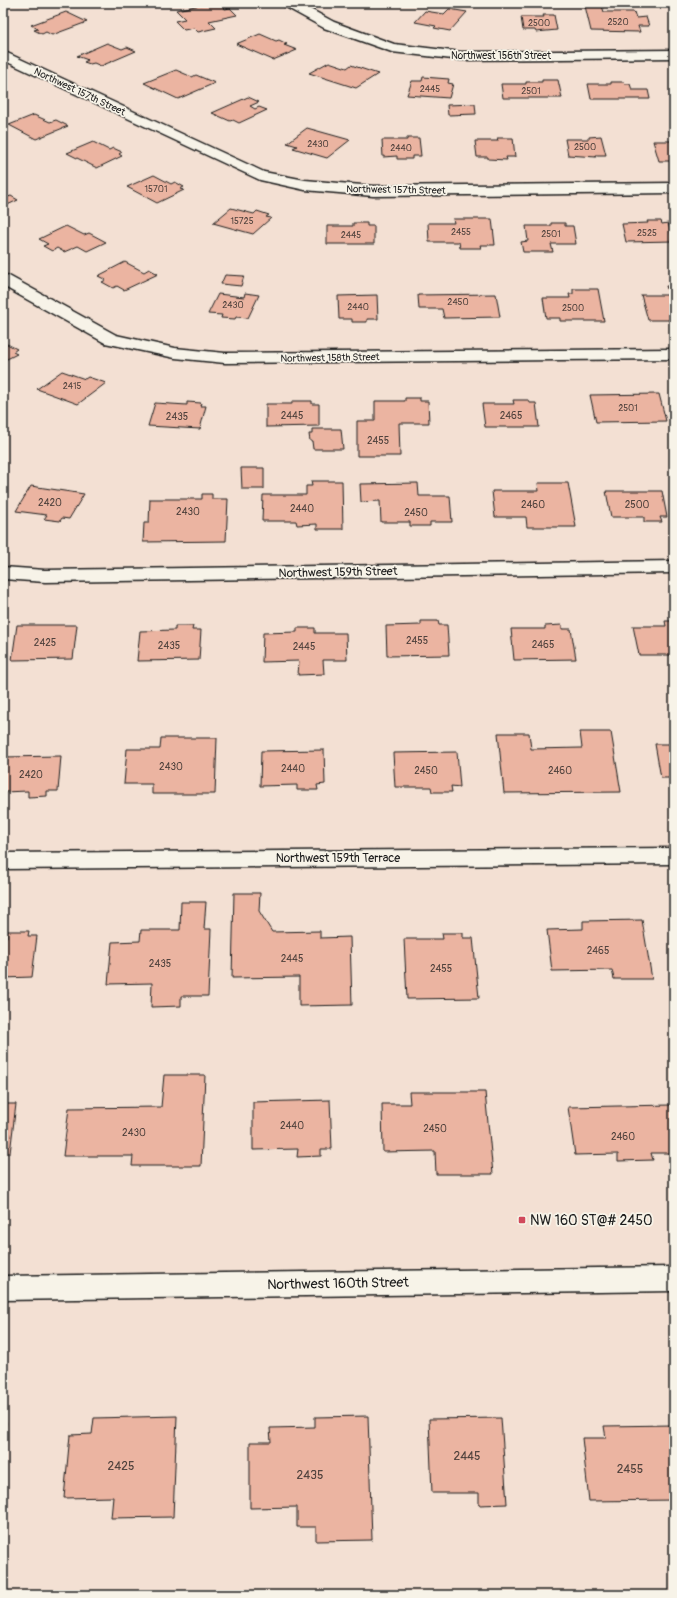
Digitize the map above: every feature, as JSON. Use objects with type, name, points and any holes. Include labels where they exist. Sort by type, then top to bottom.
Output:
[{"type":"street","name":"Northwest 156th Street","points":[[290,3],[329,24],[392,48],[460,56],[674,54]]},
{"type":"street","name":"Northwest 157th Street","points":[[3,55],[260,176],[305,186],[373,191],[674,188]]},
{"type":"street","name":"Northwest 158th Street","points":[[3,278],[111,339],[176,353],[225,358],[674,354]]},
{"type":"street","name":"Northwest 159th Street","points":[[3,573],[45,576],[674,567]]},
{"type":"street","name":"Northwest 159th Terrace","points":[[3,861],[674,856]]},
{"type":"street","name":"Northwest 160th Street","points":[[3,1288],[674,1279]]},
{"type":"building","points":[[115,3],[132,3],[132,6],[115,6]]},
{"type":"building","points":[[210,3],[219,3],[225,9],[230,8],[237,15],[209,21],[216,28],[198,32],[194,28],[184,30],[175,21],[185,19],[176,10]]},
{"type":"building","points":[[585,6],[602,6],[604,12],[634,12],[636,18],[646,17],[649,26],[638,26],[640,32],[591,31]]},
{"type":"building","points":[[449,9],[467,12],[450,31],[434,28],[436,26],[415,22],[425,11],[444,14]]},
{"type":"building","points":[[66,12],[87,22],[52,35],[46,32],[42,34],[34,30],[38,29],[31,25]]},
{"type":"building","points":[[543,15],[554,15],[557,30],[536,32],[535,30],[523,30],[521,17],[544,17]]},
{"type":"building","points":[[260,34],[276,41],[279,40],[287,44],[284,45],[297,50],[273,60],[236,44]]},
{"type":"building","points":[[107,43],[122,49],[127,47],[136,51],[101,66],[94,63],[90,64],[84,62],[88,60],[77,56]]},
{"type":"building","points":[[329,62],[347,68],[351,65],[378,74],[356,88],[309,73]]},
{"type":"building","points":[[176,70],[192,77],[196,75],[215,83],[178,99],[144,83]]},
{"type":"building","points":[[423,77],[449,79],[448,83],[453,84],[449,98],[407,95],[412,81],[422,81]]},
{"type":"building","points":[[542,80],[558,80],[562,98],[503,98],[501,84],[526,84],[526,82],[542,82]]},
{"type":"building","points":[[611,82],[624,82],[625,84],[630,84],[632,90],[648,90],[650,99],[591,99],[588,84],[611,84]]},
{"type":"building","points":[[248,97],[259,102],[250,106],[255,109],[259,107],[267,110],[239,123],[233,120],[230,121],[212,113]]},
{"type":"building","points":[[475,104],[476,114],[448,115],[447,105]]},
{"type":"building","points":[[34,115],[50,122],[56,120],[68,126],[36,139],[9,125]]},
{"type":"building","points":[[307,128],[350,140],[327,158],[293,148],[297,146],[287,143]]},
{"type":"building","points":[[601,136],[606,155],[595,155],[596,157],[568,155],[565,139],[589,139],[589,137]]},
{"type":"building","points":[[407,138],[419,138],[421,156],[412,156],[412,159],[397,159],[397,156],[383,157],[382,140],[407,140]]},
{"type":"building","points":[[497,138],[513,138],[515,157],[506,157],[507,160],[477,157],[475,141],[498,141]]},
{"type":"building","points":[[653,141],[674,141],[674,161],[659,161]]},
{"type":"building","points":[[93,142],[109,150],[113,148],[122,152],[119,154],[122,156],[97,168],[67,153]]},
{"type":"building","points":[[154,175],[171,184],[175,182],[184,187],[180,189],[184,190],[157,203],[127,187]]},
{"type":"building","points":[[11,196],[18,200],[3,207],[3,197],[5,198]]},
{"type":"building","points":[[231,208],[254,214],[257,211],[269,215],[266,217],[271,218],[253,234],[213,223]]},
{"type":"building","points":[[453,219],[492,219],[495,245],[480,245],[481,248],[460,248],[459,242],[429,242],[428,223],[454,223]]},
{"type":"building","points":[[647,221],[661,221],[662,224],[668,223],[673,241],[626,242],[622,224],[648,223]]},
{"type":"building","points":[[353,223],[367,223],[367,226],[374,226],[374,244],[327,244],[327,226],[353,226]]},
{"type":"building","points":[[551,223],[565,223],[565,226],[573,226],[576,244],[551,244],[553,252],[523,252],[521,242],[528,241],[526,226],[551,226]]},
{"type":"building","points":[[66,226],[84,235],[89,233],[106,242],[87,251],[78,246],[64,252],[57,248],[52,251],[43,246],[48,244],[39,239]]},
{"type":"building","points":[[125,262],[144,272],[149,269],[158,274],[124,290],[117,286],[113,288],[102,282],[106,280],[98,276]]},
{"type":"building","points":[[225,275],[244,276],[241,286],[221,284]]},
{"type":"building","points":[[666,286],[674,286],[674,320],[648,320],[641,295],[669,295]]},
{"type":"building","points":[[573,289],[598,289],[604,321],[560,321],[560,318],[546,318],[543,298],[570,298],[569,294],[573,294]]},
{"type":"building","points":[[245,293],[259,295],[248,318],[221,318],[222,315],[208,314],[218,294],[244,297]]},
{"type":"building","points":[[496,294],[500,317],[444,318],[442,309],[419,309],[418,295]]},
{"type":"building","points":[[377,295],[378,319],[367,319],[367,322],[352,322],[352,319],[339,319],[338,296]]},
{"type":"building","points":[[7,344],[17,349],[13,352],[17,354],[3,361],[3,346]]},
{"type":"building","points":[[62,371],[85,379],[88,377],[106,383],[78,404],[37,389]]},
{"type":"building","points":[[659,394],[666,421],[596,422],[590,395]]},
{"type":"building","points":[[405,398],[420,398],[420,401],[428,401],[429,423],[399,423],[400,456],[357,456],[357,421],[375,421],[375,401],[405,401]]},
{"type":"building","points":[[513,400],[529,400],[530,403],[536,403],[539,427],[485,427],[482,404],[514,404]]},
{"type":"building","points":[[292,401],[312,401],[312,404],[319,404],[319,426],[266,427],[266,404],[292,404]]},
{"type":"building","points":[[187,402],[201,403],[200,406],[206,406],[200,429],[148,426],[155,403],[187,405]]},
{"type":"building","points":[[312,429],[341,429],[343,449],[313,449],[309,434],[312,434]]},
{"type":"building","points":[[241,468],[264,468],[264,489],[242,489]]},
{"type":"building","points":[[311,481],[342,481],[343,529],[317,529],[317,524],[297,525],[296,521],[262,521],[263,495],[306,495],[306,486],[312,486]]},
{"type":"building","points":[[418,483],[419,496],[450,496],[452,522],[430,522],[430,526],[410,526],[410,522],[381,522],[380,501],[361,502],[360,484]]},
{"type":"building","points":[[538,483],[568,483],[576,527],[527,527],[526,517],[495,517],[492,491],[539,491]]},
{"type":"building","points":[[31,486],[84,494],[69,519],[62,518],[60,521],[44,519],[47,515],[16,511]]},
{"type":"building","points":[[606,491],[662,491],[667,517],[660,517],[662,522],[644,522],[644,517],[611,517]]},
{"type":"building","points":[[202,494],[212,494],[212,499],[228,499],[226,541],[143,542],[144,523],[149,523],[150,499],[202,499]]},
{"type":"building","points":[[421,621],[438,621],[439,625],[447,625],[449,655],[387,656],[386,626],[421,625]]},
{"type":"building","points":[[665,621],[674,621],[674,655],[639,655],[633,626],[666,626]]},
{"type":"building","points":[[17,625],[77,625],[73,659],[12,660]]},
{"type":"building","points":[[562,625],[562,629],[571,629],[576,659],[514,660],[511,629],[545,629],[545,626]]},
{"type":"building","points":[[175,626],[193,626],[192,630],[201,630],[199,660],[137,661],[140,631],[175,630]]},
{"type":"building","points":[[297,628],[315,628],[315,633],[346,633],[347,660],[323,660],[324,674],[298,675],[299,661],[262,662],[263,633],[297,632]]},
{"type":"building","points":[[580,732],[611,732],[621,792],[504,793],[498,733],[529,733],[531,749],[582,748]]},
{"type":"building","points":[[161,738],[217,738],[215,794],[152,794],[152,784],[124,784],[127,749],[160,749]]},
{"type":"building","points":[[655,744],[674,744],[674,778],[661,778]]},
{"type":"building","points":[[324,750],[325,784],[317,785],[318,790],[297,790],[297,785],[260,786],[261,751]]},
{"type":"building","points":[[457,752],[460,787],[451,786],[452,792],[432,792],[431,787],[395,787],[393,753]]},
{"type":"building","points":[[61,756],[58,791],[47,791],[47,796],[28,797],[28,791],[3,792],[3,757]]},
{"type":"building","points":[[234,893],[260,893],[259,911],[272,932],[320,931],[320,938],[350,937],[352,1005],[299,1006],[299,977],[232,978]]},
{"type":"building","points":[[181,902],[206,902],[204,929],[211,929],[208,996],[181,996],[181,1006],[151,1007],[152,983],[108,984],[112,942],[140,941],[141,930],[180,930]]},
{"type":"building","points":[[642,920],[652,979],[614,979],[612,970],[552,971],[547,930],[583,929],[583,921]]},
{"type":"building","points":[[7,931],[29,931],[28,936],[37,936],[32,977],[3,978],[3,937],[7,937]]},
{"type":"building","points":[[442,933],[463,933],[463,938],[473,938],[479,998],[407,999],[404,939],[443,939]]},
{"type":"building","points":[[164,1075],[205,1075],[201,1166],[132,1166],[133,1156],[63,1156],[69,1108],[161,1107]]},
{"type":"building","points":[[409,1092],[485,1092],[493,1174],[436,1174],[435,1151],[383,1152],[382,1104],[410,1104]]},
{"type":"building","points":[[330,1100],[332,1149],[321,1149],[321,1156],[297,1157],[298,1149],[253,1150],[253,1102]]},
{"type":"building","points":[[3,1104],[16,1104],[10,1153],[3,1153]]},
{"type":"building","points":[[671,1105],[674,1120],[674,1153],[651,1153],[653,1160],[618,1161],[618,1154],[575,1155],[568,1107]]},
{"type":"building","points":[[177,1416],[173,1517],[111,1518],[113,1497],[64,1498],[70,1435],[92,1434],[94,1418]]},
{"type":"building","points":[[368,1416],[372,1540],[316,1541],[316,1527],[297,1527],[297,1507],[250,1508],[250,1442],[271,1442],[270,1428],[315,1427],[315,1417]]},
{"type":"building","points":[[501,1418],[507,1504],[479,1505],[479,1493],[432,1493],[429,1419]]},
{"type":"building","points":[[3,1422],[6,1422],[3,1454]]},
{"type":"building","points":[[674,1425],[674,1500],[589,1501],[582,1438],[606,1438],[604,1426]]},
{"type":"place","name":"NW 160 ST@# 2450","points":[[522,1220]]}]
